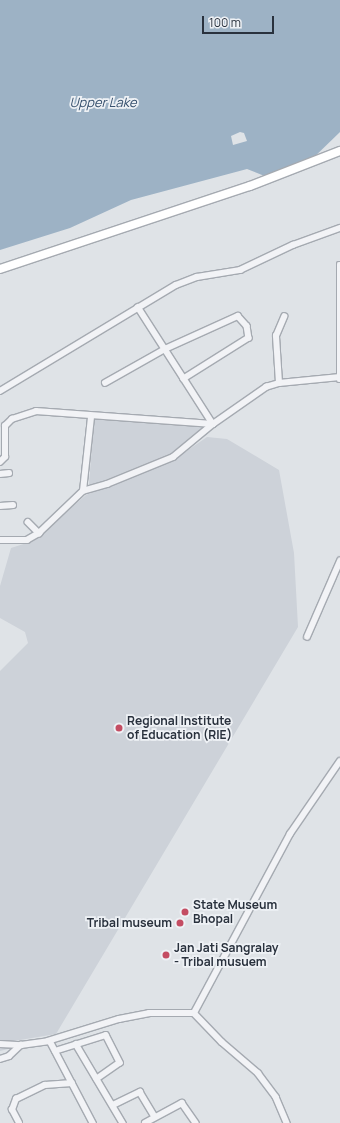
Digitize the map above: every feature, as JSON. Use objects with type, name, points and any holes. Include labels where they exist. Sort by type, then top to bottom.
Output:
[{"type":"street","points":[[0,269],[250,186],[340,151]]},
{"type":"street","points":[[0,391],[138,307],[190,280],[240,270],[293,245],[340,228]]},
{"type":"street","points":[[0,540],[27,540],[39,533],[83,491],[107,484],[173,457],[213,424],[266,387],[279,383],[340,378],[340,265]]},
{"type":"street","points":[[138,307],[213,424]]},
{"type":"street","points":[[105,383],[165,349],[238,316],[247,326],[249,338],[184,379]]},
{"type":"street","points":[[279,383],[276,336],[284,317]]},
{"type":"street","points":[[0,462],[5,457],[5,426],[12,419],[36,411],[72,412],[90,417],[213,424]]},
{"type":"street","points":[[83,491],[90,417]]},
{"type":"street","points":[[0,474],[9,473]]},
{"type":"street","points":[[0,506],[13,505]]},
{"type":"street","points":[[28,522],[39,533]]},
{"type":"street","points":[[307,637],[340,561]]},
{"type":"street","points":[[194,1013],[290,834],[340,761]]},
{"type":"street","points":[[0,1044],[21,1045],[50,1041],[119,1019],[167,1011],[194,1013],[222,1042],[258,1073],[276,1097],[287,1123]]},
{"type":"street","points":[[55,1051],[103,1035],[108,1038],[120,1063],[97,1079]]},
{"type":"street","points":[[50,1041],[91,1122]]},
{"type":"street","points":[[76,1044],[123,1123]]},
{"type":"street","points":[[0,1059],[9,1056],[21,1045]]},
{"type":"street","points":[[19,1123],[12,1110],[16,1099],[45,1085],[72,1083]]},
{"type":"street","points":[[113,1105],[140,1092],[155,1117]]},
{"type":"street","points":[[145,1123],[182,1103],[196,1123]]},
{"type":"shaded area","points":[[94,419],[202,425],[205,427],[169,455],[93,485],[89,484]]},
{"type":"shaded area","name":"Regional Institute of Education (RIE)","points":[[207,437],[227,439],[279,470],[294,553],[298,627],[56,1034],[14,1041],[12,1048],[0,1051],[0,671],[28,643],[25,632],[0,618],[0,586],[11,548],[33,541],[86,495],[178,457]]},
{"type":"water","name":"Upper Lake","points":[[0,0],[340,0],[340,132],[307,164],[267,177],[247,169],[131,200],[70,228],[0,250]]},
{"type":"pier","points":[[240,132],[244,133],[247,141],[233,145],[231,136]]},
{"type":"place","name":"Regional Institute of Education (RIE)","points":[[119,728]]},
{"type":"place","name":"State Museum Bhopal","points":[[185,912]]},
{"type":"place","name":"Tribal museum","points":[[180,923]]},
{"type":"place","name":"Jan Jati Sangralay - Tribal musuem","points":[[166,955]]}]
